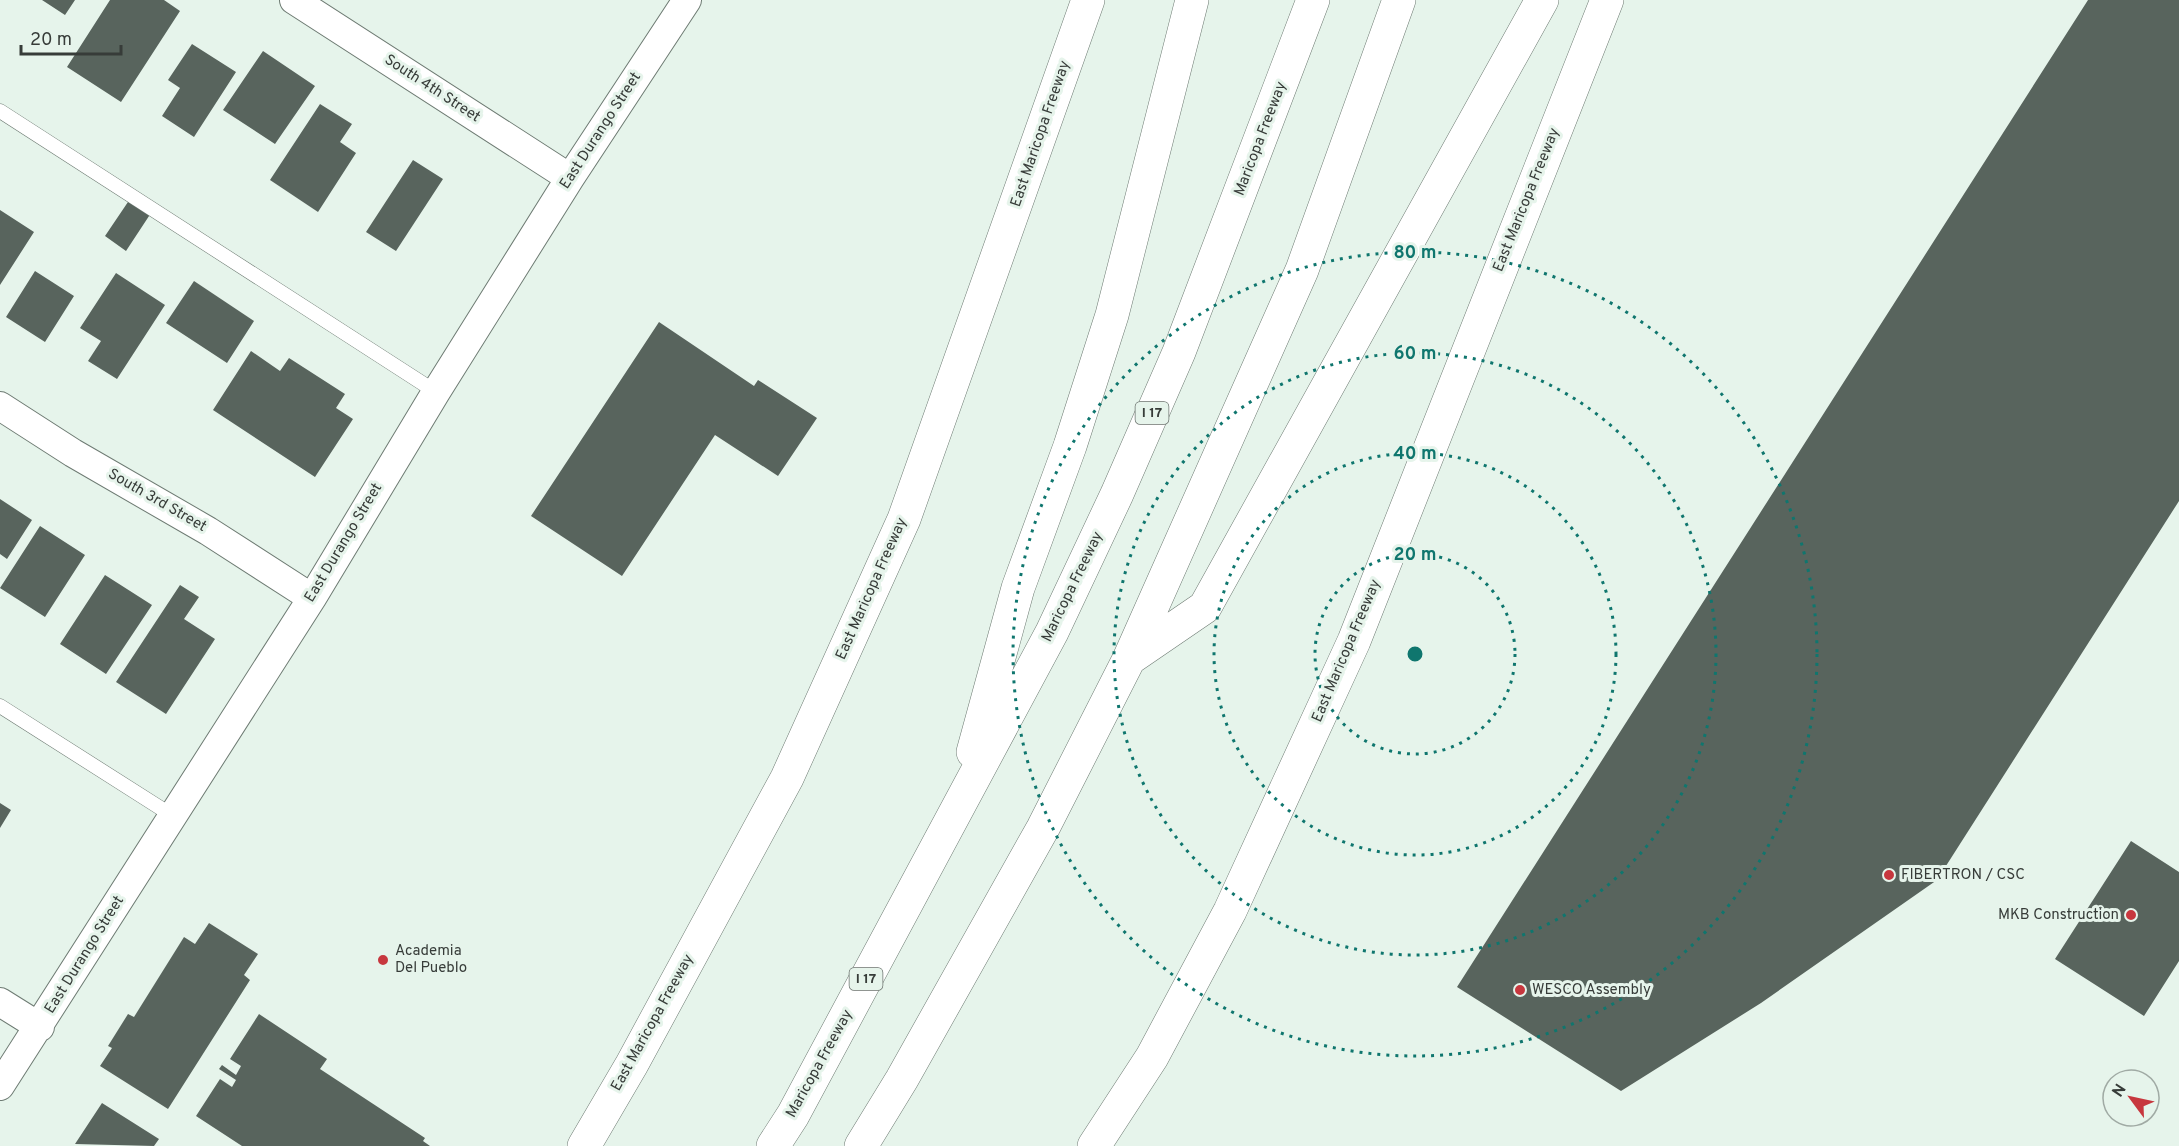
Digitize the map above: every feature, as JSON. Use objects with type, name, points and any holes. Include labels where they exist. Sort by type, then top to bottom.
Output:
[{"type":"main road","name":"East Maricopa Freeway","points":[[584,1146],[632,1064],[787,778],[904,519],[1088,0]]},
{"type":"main road","points":[[957,811],[1018,588],[1070,446],[1112,315],[1192,0]]},
{"type":"main road","name":"Maricopa Freeway","points":[[773,1146],[792,1115],[1052,632],[1117,494],[1179,351],[1313,0]]},
{"type":"main road","points":[[861,1146],[902,1079],[1042,828],[1129,659],[1302,270],[1399,0]]},
{"type":"main road","points":[[1129,659],[1205,607],[1542,0]]},
{"type":"main road","name":"East Maricopa Freeway","points":[[1094,1146],[1152,1057],[1230,911],[1349,651],[1606,0]]},
{"type":"street","name":"South 4th Street","points":[[294,0],[570,178]]},
{"type":"street","name":"East Durango Street","points":[[0,1086],[40,1027],[312,598],[436,392],[570,178],[687,0]]},
{"type":"street","name":"South 3rd Street","points":[[0,406],[73,453],[208,531],[312,598]]},
{"type":"street","points":[[0,1002],[40,1027]]},
{"type":"lane","points":[[0,111],[436,392]]},
{"type":"lane","points":[[0,706],[173,816]]},
{"type":"building","points":[[42,0],[75,0],[65,15]]},
{"type":"building","points":[[110,0],[164,0],[180,11],[121,102],[67,67]]},
{"type":"building","points":[[2088,0],[2179,0],[2179,501],[1937,880],[1761,1003],[1621,1091],[1457,987]]},
{"type":"building","points":[[192,44],[236,72],[194,137],[162,116],[180,88],[168,80]]},
{"type":"building","points":[[263,51],[315,86],[275,144],[223,110]]},
{"type":"building","points":[[320,104],[352,124],[340,142],[356,153],[318,212],[270,180]]},
{"type":"building","points":[[413,160],[443,179],[396,251],[366,232]]},
{"type":"building","points":[[130,199],[151,213],[126,251],[105,236]]},
{"type":"building","points":[[0,210],[34,232],[0,285]]},
{"type":"building","points":[[35,271],[74,296],[45,342],[6,317]]},
{"type":"building","points":[[116,273],[165,305],[117,379],[88,361],[101,341],[80,328]]},
{"type":"building","points":[[194,281],[254,321],[227,363],[166,323]]},
{"type":"building","points":[[659,322],[754,386],[758,380],[817,418],[778,476],[715,435],[622,576],[531,516]]},
{"type":"building","points":[[251,351],[280,371],[289,358],[345,394],[336,408],[353,419],[315,477],[213,410]]},
{"type":"building","points":[[0,499],[32,520],[7,559],[0,554]]},
{"type":"building","points":[[40,526],[85,555],[45,617],[0,588]]},
{"type":"building","points":[[105,575],[152,605],[106,674],[60,644]]},
{"type":"building","points":[[180,585],[199,597],[184,619],[215,639],[166,714],[116,682]]},
{"type":"building","points":[[0,803],[11,810],[0,828]]},
{"type":"building","name":"MKB Construction","points":[[2131,841],[2179,872],[2179,961],[2144,1016],[2055,959]]},
{"type":"building","points":[[209,923],[258,954],[244,975],[250,980],[168,1109],[100,1066],[112,1048],[108,1046],[128,1014],[134,1017],[184,937],[195,944]]},
{"type":"building","points":[[259,1014],[327,1059],[320,1069],[425,1138],[423,1141],[430,1146],[242,1146],[196,1116],[220,1079],[232,1087],[236,1080],[219,1069],[222,1065],[236,1075],[241,1066],[230,1059]]},
{"type":"building","points":[[102,1103],[159,1139],[154,1146],[75,1144]]},
{"type":"place","name":"FIBERTRON / CSC","points":[[1889,875]]},
{"type":"place","name":"MKB Construction","points":[[2131,915]]},
{"type":"place","name":"Academia Del Pueblo","points":[[383,960]]},
{"type":"place","name":"WESCO Assembly","points":[[1520,990]]}]
